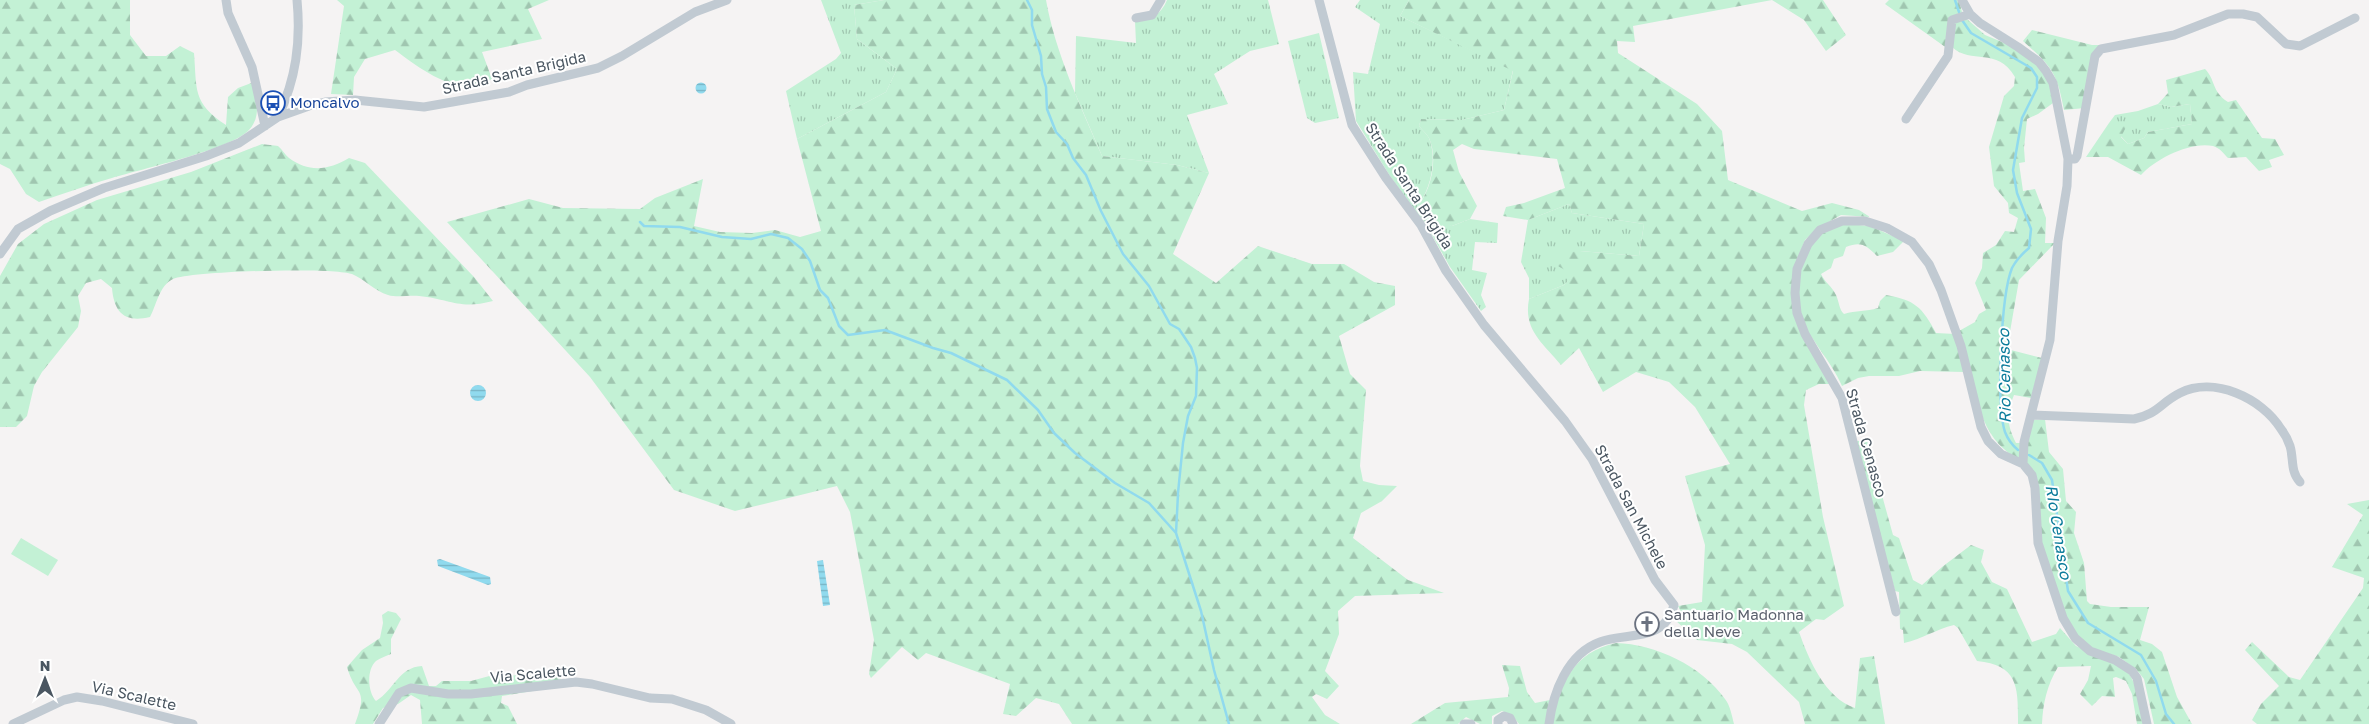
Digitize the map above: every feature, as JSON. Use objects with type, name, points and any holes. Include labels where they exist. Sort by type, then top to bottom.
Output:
[{"type":"street","points":[[226,0],[228,13],[252,67],[265,126]]},
{"type":"street","points":[[278,117],[292,83],[298,54],[297,0]]},
{"type":"street","name":"Strada Santa Brigida","points":[[0,254],[18,229],[50,211],[104,188],[231,146],[278,117],[337,100],[424,106],[442,104],[488,96],[582,73],[598,68],[622,56],[695,12],[727,0]]},
{"type":"street","points":[[1136,18],[1152,15],[1161,0]]},
{"type":"street","name":"Strada Santa Brigida","points":[[1319,0],[1352,125],[1386,178],[1421,225],[1446,271]]},
{"type":"street","points":[[1962,0],[1970,14],[2032,57],[2046,71],[2053,83],[2072,159]]},
{"type":"street","points":[[1906,119],[1948,56],[1952,20],[1970,14]]},
{"type":"street","points":[[2147,724],[2137,678],[2132,671],[2125,664],[2090,651],[2075,638],[2063,618],[2038,543],[2035,488],[2032,475],[2023,464],[2024,442],[2050,340],[2058,241],[2072,159],[2095,56],[2101,49],[2174,35],[2228,14],[2243,14],[2257,17],[2286,44],[2300,46],[2354,18]]},
{"type":"street","name":"Strada Cenasco","points":[[1896,612],[1842,398],[1805,334],[1797,313],[1795,293],[1797,269],[1808,244],[1820,230],[1842,221],[1865,221],[1887,228],[1912,242],[1929,264],[1950,314],[1961,346],[1981,427],[1988,441],[2001,454],[2023,464]]},
{"type":"street","name":"Strada San Michele","points":[[1446,271],[1484,324],[1560,414],[1592,459],[1655,580],[1674,605],[1666,620],[1654,630],[1643,635],[1598,642],[1574,659],[1553,701],[1549,724]]},
{"type":"street","points":[[2031,415],[2134,419],[2149,416],[2180,393],[2206,387],[2222,388],[2245,398],[2275,420],[2290,446],[2292,467],[2300,482]]},
{"type":"street","name":"Via Scalette","points":[[379,724],[399,693],[411,688],[448,694],[471,694],[576,682],[650,698],[672,699],[706,710],[731,724]]},
{"type":"street","name":"Via Scalette","points":[[14,724],[64,700],[77,698],[102,702],[193,724]]},
{"type":"street","points":[[1498,724],[1498,720],[1504,716],[1510,718],[1513,724]]},
{"type":"street","points":[[1464,724],[1471,724]]},
{"type":"green space","points":[[0,0],[130,0],[130,35],[146,56],[166,56],[180,46],[194,53],[198,94],[207,110],[226,125],[228,97],[238,88],[254,82],[257,114],[253,125],[239,137],[206,151],[39,202],[26,194],[10,169],[0,164]]},
{"type":"green space","points":[[337,0],[549,0],[528,9],[542,39],[482,52],[492,79],[477,85],[466,86],[444,81],[433,76],[395,50],[365,59],[354,77],[353,95],[331,94],[344,6]]},
{"type":"green space","points":[[821,0],[884,0],[854,5],[857,39],[897,69],[886,92],[797,139],[786,91],[836,59],[841,53]]},
{"type":"green space","points":[[884,0],[1046,0],[1062,59],[1102,156],[1177,165],[1209,173],[1173,254],[1216,283],[1258,246],[1312,264],[1344,264],[1374,282],[1395,286],[1395,305],[1339,336],[1350,374],[1366,390],[1360,466],[1363,481],[1379,485],[1397,486],[1382,501],[1361,513],[1353,538],[1408,580],[1444,593],[1355,596],[1338,611],[1339,634],[1325,671],[1339,686],[1327,699],[1316,694],[1312,697],[1325,715],[1340,724],[1072,724],[1059,704],[1036,698],[1016,716],[1003,714],[1010,684],[926,653],[918,660],[902,647],[871,678],[869,674],[874,640],[850,512],[837,486],[735,511],[674,490],[590,377],[447,222],[529,199],[563,208],[640,209],[655,198],[703,179],[694,226],[720,232],[752,233],[775,230],[800,237],[821,231],[797,139],[886,92],[897,69],[857,39],[854,5]]},
{"type":"green space","points":[[1167,0],[1268,0],[1279,44],[1250,51],[1214,74],[1228,104],[1187,115],[1209,173],[1177,165],[1102,156],[1075,93],[1076,36],[1136,43],[1135,21],[1154,16],[1162,9]]},
{"type":"green space","points":[[1360,0],[1409,0],[1400,16],[1513,70],[1504,110],[1462,120],[1421,119],[1419,126],[1428,137],[1433,156],[1431,176],[1425,194],[1415,210],[1390,176],[1356,121],[1353,72],[1368,74],[1380,24],[1355,7]]},
{"type":"green space","points":[[1409,0],[1772,0],[1633,26],[1635,42],[1617,41],[1618,53],[1697,104],[1722,131],[1728,180],[1802,211],[1832,203],[1859,210],[1870,217],[1841,215],[1818,228],[1805,240],[1794,267],[1792,293],[1832,384],[1819,384],[1806,390],[1804,405],[1823,517],[1844,606],[1824,620],[1816,619],[1799,632],[1813,666],[1827,687],[1844,703],[1855,708],[1860,658],[1874,656],[1885,724],[1805,724],[1799,702],[1747,652],[1732,644],[1697,640],[1675,620],[1682,614],[1678,606],[1702,602],[1705,545],[1685,476],[1730,464],[1695,407],[1669,382],[1636,372],[1603,392],[1579,348],[1561,365],[1536,335],[1529,319],[1528,310],[1529,299],[1564,285],[1574,275],[1556,265],[1558,253],[1580,251],[1639,256],[1644,224],[1572,213],[1569,204],[1528,220],[1503,216],[1506,207],[1524,203],[1565,188],[1557,159],[1474,149],[1462,144],[1453,150],[1459,172],[1477,206],[1470,219],[1452,226],[1435,224],[1431,218],[1425,223],[1415,210],[1429,186],[1433,157],[1429,138],[1419,126],[1421,119],[1462,120],[1504,110],[1513,71],[1400,16]]},
{"type":"green space","points":[[1772,0],[1823,0],[1846,35],[1826,51],[1804,20]]},
{"type":"green space","points":[[1889,0],[1959,0],[1962,12],[1957,15],[1948,49],[1885,4]]},
{"type":"green space","points":[[1967,19],[1985,35],[2007,44],[2037,63],[2050,84],[2053,103],[2038,114],[2027,119],[2024,148],[2025,162],[2019,163],[2023,191],[2035,189],[2046,218],[2045,243],[2055,243],[2019,280],[2007,349],[2042,358],[2031,398],[2014,395],[2009,414],[2011,431],[2016,443],[2028,443],[2033,420],[2045,419],[2049,452],[2063,469],[2066,501],[2076,512],[2074,533],[2084,563],[2087,601],[2090,604],[2111,607],[2149,607],[2140,640],[2152,644],[2162,652],[2177,697],[2192,724],[2154,724],[2144,679],[2136,669],[2119,657],[2092,648],[2077,635],[2066,618],[2041,543],[2027,464],[2006,451],[1994,439],[1986,426],[1974,394],[1959,331],[1975,322],[1979,314],[1986,310],[1975,283],[1982,268],[1983,253],[1996,245],[2005,231],[2014,232],[2018,218],[2009,213],[2008,203],[1994,186],[1989,147],[2004,96],[2014,86],[2015,77],[2000,62],[1967,55],[1952,47],[1954,22]]},
{"type":"green space","points":[[2032,30],[2092,45],[2100,45],[2085,108],[2064,110],[2059,87],[2051,71],[2040,57],[2023,41]]},
{"type":"green space","points":[[1319,33],[1339,118],[1315,123],[1307,118],[1288,41]]},
{"type":"green space","points":[[2205,69],[2219,94],[2228,102],[2236,100],[2262,138],[2275,139],[2284,155],[2269,160],[2272,167],[2259,171],[2246,157],[2228,158],[2215,147],[2204,145],[2184,149],[2164,157],[2141,175],[2108,157],[2086,157],[2109,123],[2120,123],[2126,127],[2121,137],[2128,144],[2144,138],[2148,132],[2192,124],[2190,104],[2171,107],[2158,104],[2168,93],[2166,80]]},
{"type":"green space","points":[[2158,104],[2171,107],[2190,104],[2192,124],[2148,132],[2144,138],[2128,144],[2109,123],[2115,115],[2138,111]]},
{"type":"green space","points":[[262,144],[278,146],[296,163],[312,168],[334,165],[349,158],[365,163],[474,277],[493,301],[463,304],[430,297],[392,296],[379,291],[352,274],[340,272],[292,270],[233,272],[185,276],[173,279],[164,286],[150,317],[134,319],[122,314],[118,310],[112,288],[101,279],[86,283],[78,296],[81,311],[78,327],[42,372],[34,386],[27,416],[16,427],[0,427],[0,276],[18,244],[44,224],[97,200],[191,172]]},
{"type":"green space","points":[[1569,204],[1572,213],[1644,224],[1639,256],[1580,251],[1575,275],[1564,285],[1529,299],[1529,278],[1521,262],[1528,220]]},
{"type":"green space","points":[[1431,218],[1452,226],[1470,219],[1498,223],[1497,243],[1475,242],[1472,270],[1487,273],[1481,295],[1486,307],[1481,311],[1450,267],[1425,223]]},
{"type":"green space","points":[[1847,224],[1870,226],[1904,241],[1893,252],[1877,256],[1863,245],[1856,244],[1846,247],[1843,256],[1834,259],[1831,268],[1821,274],[1837,297],[1842,312],[1844,314],[1878,308],[1880,301],[1886,295],[1911,302],[1922,311],[1936,333],[1955,334],[1964,372],[1920,371],[1899,376],[1869,376],[1858,378],[1842,386],[1804,323],[1800,313],[1797,293],[1800,271],[1812,242],[1826,231]]},
{"type":"green space","points":[[1855,441],[1867,441],[1893,535],[1899,538],[1913,580],[1922,585],[1971,545],[1984,550],[1981,562],[1992,582],[2007,589],[2032,642],[2056,634],[2060,628],[2076,646],[2122,667],[2130,675],[2138,691],[2145,724],[2137,724],[2132,694],[2126,681],[2116,677],[2113,678],[2115,697],[2102,696],[2092,706],[2080,694],[2088,680],[2091,666],[2058,667],[2046,694],[2042,724],[2018,724],[2018,700],[2013,680],[2001,667],[1977,661],[1958,628],[1954,625],[1904,643],[1903,630],[1900,629],[1899,592],[1895,591]]},
{"type":"green space","points":[[2369,500],[2369,724],[2257,724],[2252,720],[2261,704],[2279,686],[2245,650],[2252,642],[2289,677],[2300,680],[2363,588],[2364,578],[2332,567],[2363,515],[2347,504]]},
{"type":"green space","points":[[21,538],[58,560],[48,576],[11,554]]},
{"type":"green space","points":[[388,611],[396,613],[401,619],[391,639],[391,654],[376,661],[369,676],[371,693],[376,701],[408,670],[422,666],[429,686],[436,686],[442,681],[471,681],[493,675],[559,676],[563,682],[557,687],[502,696],[501,703],[508,706],[517,724],[422,724],[420,700],[411,695],[398,704],[383,708],[373,724],[355,724],[361,697],[347,667],[362,650],[380,638],[383,623],[382,615]]},
{"type":"green space","points":[[1616,643],[1631,644],[1662,652],[1691,667],[1704,676],[1725,699],[1730,707],[1734,724],[1552,724],[1559,696],[1571,672],[1589,654],[1601,647]]},
{"type":"green space","points":[[1502,665],[1520,666],[1527,692],[1535,703],[1550,700],[1545,724],[1519,724],[1512,715],[1502,711],[1492,716],[1492,724],[1480,724],[1466,717],[1458,724],[1411,724],[1445,703],[1508,697],[1509,688]]},
{"type":"water","points":[[701,82],[707,88],[701,94],[695,88]]},
{"type":"water","points":[[475,385],[481,385],[486,390],[484,399],[475,401],[470,396],[470,390]]},
{"type":"water","points":[[440,559],[490,577],[491,584],[488,585],[438,566],[437,560]]},
{"type":"water","points":[[823,560],[830,605],[823,606],[817,561]]},
{"type":"waterway","points":[[1027,0],[1032,10],[1032,25],[1041,56],[1047,109],[1056,132],[1067,144],[1073,158],[1086,175],[1101,211],[1123,254],[1149,286],[1170,324],[1179,329],[1191,347],[1195,358],[1197,368],[1196,396],[1188,416],[1178,493]]},
{"type":"waterway","name":"Rio Cenasco","points":[[1955,0],[1959,12]]},
{"type":"waterway","name":"Rio Cenasco","points":[[1962,20],[1971,33],[2031,68],[2037,77],[2037,88],[2022,118],[2013,170],[2017,193],[2031,229],[2029,248],[2019,257],[2012,268],[2008,282],[2001,350],[2002,418],[2007,437],[2018,450]]},
{"type":"waterway","points":[[640,222],[644,226],[680,227],[722,237],[751,239],[771,234],[788,238],[802,249],[810,261],[820,290],[828,298],[839,326],[848,335],[885,330],[951,353],[1007,380],[1038,410],[1054,433],[1075,453],[1115,483],[1149,503],[1176,533]]},
{"type":"waterway","name":"RIo Cenasco","points":[[2029,455],[2042,463],[2052,480],[2068,591],[2088,623],[2141,655],[2156,681],[2166,714],[2174,724]]},
{"type":"waterway","points":[[1178,494],[1176,533],[1201,611],[1214,670],[1229,724]]},
{"type":"place","name":"Moncalvo","points":[[273,103]]},
{"type":"place","name":"Santuario Madonna della Neve","points":[[1647,624]]}]
